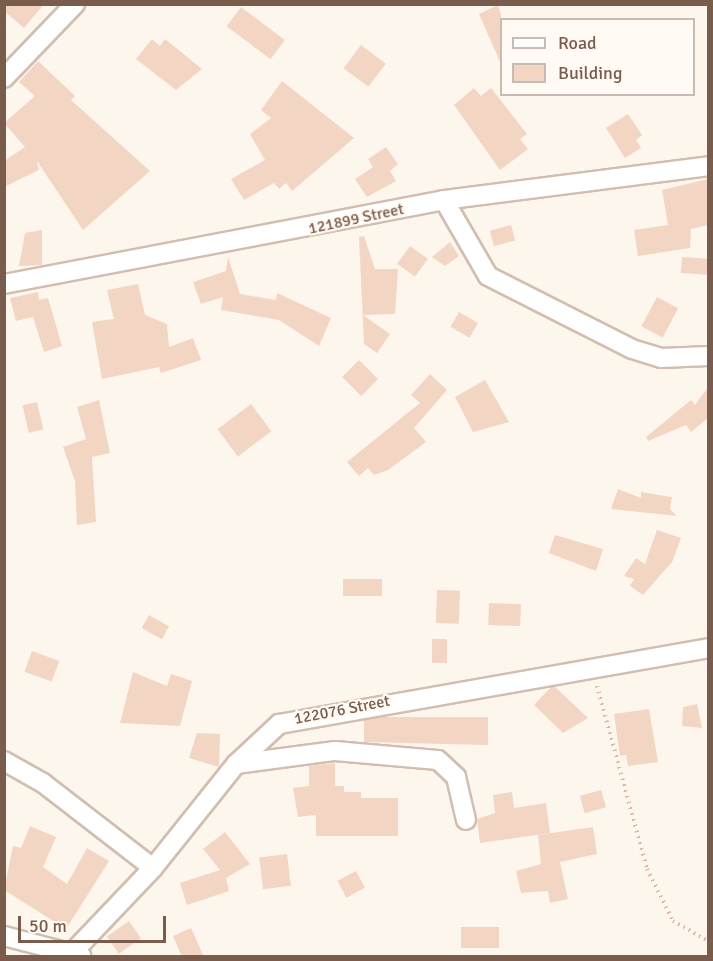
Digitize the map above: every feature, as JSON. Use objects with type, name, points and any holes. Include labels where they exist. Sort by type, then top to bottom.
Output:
[{"type":"street","points":[[4,78],[75,4]]},
{"type":"street","name":"121899 Street","points":[[4,284],[444,200],[708,166]]},
{"type":"street","points":[[444,200],[488,276],[632,349],[662,358],[708,356]]},
{"type":"street","name":"122076 Street","points":[[77,954],[153,868],[236,764],[268,732],[298,717],[591,665],[708,648]]},
{"type":"street","points":[[236,764],[343,751],[438,760],[456,777],[466,820]]},
{"type":"street","points":[[4,761],[43,783],[153,868]]},
{"type":"street","points":[[4,936],[77,954]]},
{"type":"path","points":[[591,665],[647,869],[673,921],[708,941]]},
{"type":"building","points":[[4,4],[44,4],[24,28],[4,11]]},
{"type":"building","points":[[498,5],[501,14],[500,62],[479,14]]},
{"type":"building","points":[[241,7],[285,40],[270,59],[227,26]]},
{"type":"building","points":[[152,39],[160,46],[165,39],[202,69],[176,90],[136,59]]},
{"type":"building","points":[[361,45],[386,64],[368,87],[344,68]]},
{"type":"building","points":[[38,61],[75,96],[71,100],[150,171],[83,230],[37,161],[39,170],[4,187],[4,161],[25,147],[4,123],[35,96],[19,82]]},
{"type":"building","points":[[282,81],[354,138],[292,191],[286,183],[279,189],[274,183],[244,200],[231,179],[265,160],[250,134],[271,118],[261,110]]},
{"type":"building","points":[[474,88],[481,96],[491,88],[527,134],[520,139],[528,149],[500,170],[454,105]]},
{"type":"building","points":[[628,114],[642,135],[636,140],[641,148],[625,158],[606,128]]},
{"type":"building","points":[[386,147],[398,164],[390,171],[396,181],[367,197],[355,179],[373,167],[368,159]]},
{"type":"building","points":[[708,179],[708,225],[691,229],[690,248],[638,256],[634,230],[668,225],[662,190]]},
{"type":"building","points":[[511,225],[515,240],[494,246],[490,231]]},
{"type":"building","points":[[42,230],[42,265],[19,266],[25,233]]},
{"type":"building","points":[[364,236],[375,269],[398,269],[395,314],[363,315],[390,334],[377,353],[364,344],[359,237]]},
{"type":"building","points":[[450,242],[459,256],[445,266],[432,257]]},
{"type":"building","points":[[410,246],[428,259],[415,277],[397,264]]},
{"type":"building","points":[[228,257],[240,294],[276,300],[277,293],[331,318],[319,346],[279,320],[221,310],[223,297],[201,304],[193,282],[226,271]]},
{"type":"building","points":[[682,257],[708,259],[707,275],[681,273]]},
{"type":"building","points":[[138,284],[145,315],[167,324],[169,347],[193,338],[201,360],[161,373],[159,367],[102,379],[92,322],[114,319],[107,290]]},
{"type":"building","points":[[38,292],[39,300],[48,298],[62,346],[44,352],[33,317],[16,321],[10,298]]},
{"type":"building","points":[[657,297],[678,308],[663,337],[642,326]]},
{"type":"building","points":[[459,312],[478,323],[470,338],[450,327]]},
{"type":"building","points":[[359,360],[378,379],[361,396],[342,377]]},
{"type":"building","points":[[430,374],[447,390],[414,428],[426,442],[388,470],[374,475],[368,468],[359,476],[347,462],[420,403],[411,395]]},
{"type":"building","points":[[485,380],[509,422],[473,432],[455,397]]},
{"type":"building","points":[[708,387],[708,418],[691,432],[686,425],[648,441],[646,437],[691,400],[695,405]]},
{"type":"building","points":[[99,400],[110,453],[92,457],[96,522],[77,525],[75,481],[63,447],[86,439],[77,407]]},
{"type":"building","points":[[37,402],[43,429],[29,433],[22,405]]},
{"type":"building","points":[[251,404],[271,431],[238,456],[217,429]]},
{"type":"building","points":[[618,489],[641,498],[641,492],[672,497],[670,509],[677,516],[611,509]]},
{"type":"building","points":[[657,530],[681,538],[672,562],[643,595],[630,586],[634,579],[624,576],[636,558],[645,564]]},
{"type":"building","points":[[555,535],[603,549],[596,571],[549,553]]},
{"type":"building","points":[[343,579],[382,579],[382,596],[343,596]]},
{"type":"building","points":[[437,590],[460,591],[459,624],[436,623]]},
{"type":"building","points":[[489,603],[521,604],[520,626],[488,625]]},
{"type":"building","points":[[149,615],[169,626],[162,639],[142,628]]},
{"type":"building","points":[[432,639],[447,639],[447,663],[432,663]]},
{"type":"building","points":[[32,651],[59,661],[52,682],[24,672]]},
{"type":"building","points":[[133,672],[167,686],[171,674],[192,681],[180,726],[120,723]]},
{"type":"building","points":[[551,687],[555,687],[588,718],[563,733],[534,705]]},
{"type":"building","points":[[697,704],[702,728],[682,726],[683,707]]},
{"type":"building","points":[[649,709],[658,762],[628,766],[626,755],[620,756],[614,714]]},
{"type":"building","points":[[381,717],[488,717],[488,745],[364,742],[364,720]]},
{"type":"building","points":[[197,733],[220,734],[219,767],[189,758]]},
{"type":"building","points":[[335,763],[335,786],[344,786],[344,792],[361,792],[361,798],[398,798],[398,836],[316,836],[316,815],[298,817],[293,788],[309,786],[309,766]]},
{"type":"building","points":[[601,790],[606,807],[585,813],[580,796]]},
{"type":"building","points":[[512,792],[514,808],[546,803],[550,833],[480,843],[477,819],[495,813],[493,795]]},
{"type":"building","points":[[30,826],[56,837],[43,867],[67,884],[87,848],[109,861],[66,929],[4,890],[13,846],[21,848]]},
{"type":"building","points":[[593,827],[597,854],[560,862],[568,899],[550,903],[548,891],[521,893],[516,871],[541,864],[538,835]]},
{"type":"building","points":[[225,832],[250,864],[226,878],[229,891],[187,905],[180,883],[220,870],[203,849]]},
{"type":"building","points":[[287,854],[291,886],[263,889],[259,857]]},
{"type":"building","points":[[356,871],[365,888],[346,898],[337,881]]},
{"type":"building","points":[[129,921],[141,938],[119,954],[107,936]]},
{"type":"building","points":[[461,927],[499,927],[499,948],[461,948]]},
{"type":"building","points":[[191,928],[204,957],[182,957],[173,936]]}]
